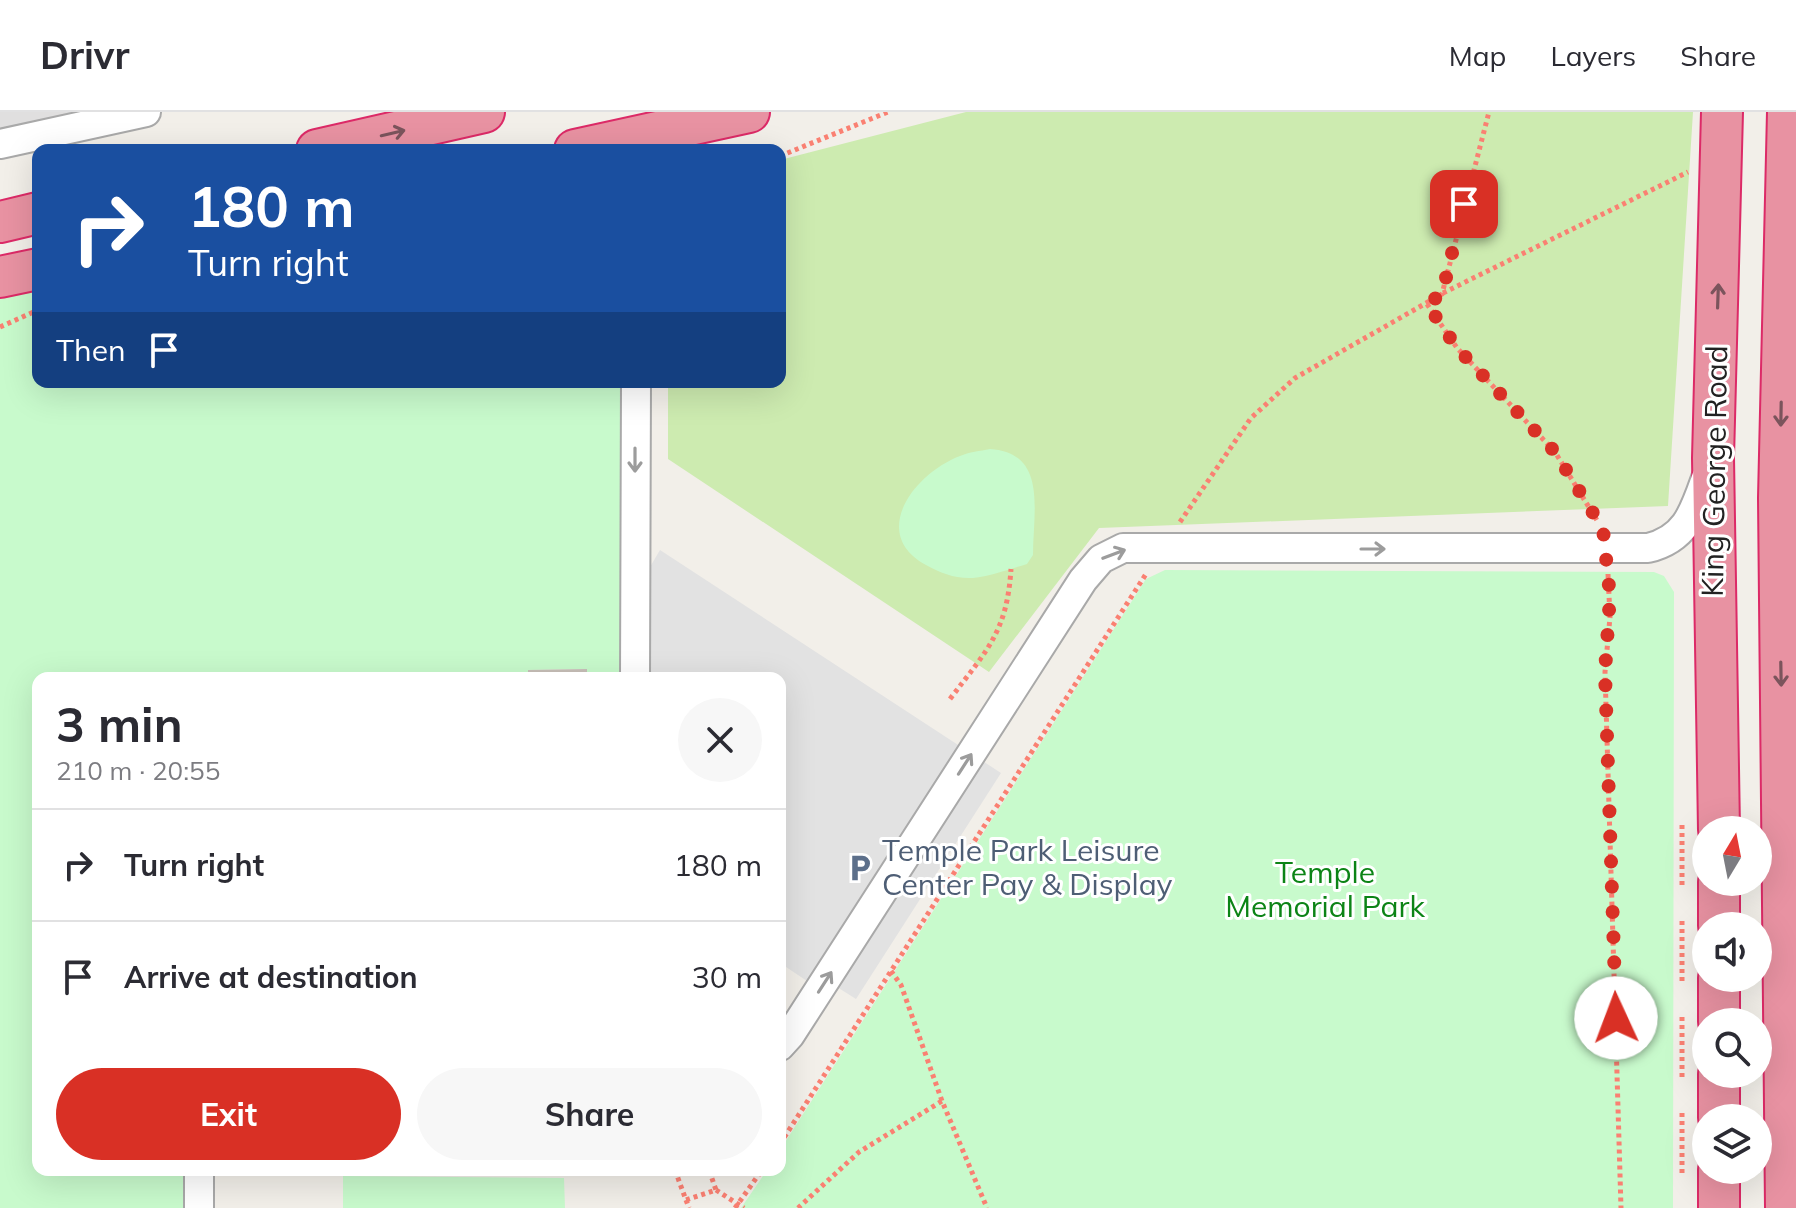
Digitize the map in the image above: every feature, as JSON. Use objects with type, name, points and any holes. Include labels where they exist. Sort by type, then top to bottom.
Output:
[{"type":"highway","points":[[343,144],[484,112]]},
{"type":"highway","points":[[624,144],[664,139],[749,112]]},
{"type":"highway","name":"King George Road","points":[[1719,816],[1713,458],[1722,112]]},
{"type":"highway","points":[[1786,1208],[1791,1120],[1789,850],[1782,775],[1788,475],[1788,112]]},
{"type":"highway","points":[[0,222],[32,214]]},
{"type":"highway","points":[[0,277],[32,270]]},
{"type":"highway","points":[[1719,777],[1782,775]]},
{"type":"highway","points":[[1719,1184],[1719,1208]]},
{"type":"street","points":[[0,144],[146,112]]},
{"type":"street","points":[[635,672],[636,388]]},
{"type":"street","points":[[786,1039],[1083,580],[1101,559],[1123,548],[1605,555],[1648,548],[1674,538],[1686,527],[1713,458]]},
{"type":"street","points":[[199,1176],[199,1208]]},
{"type":"path","points":[[786,154],[888,112]]},
{"type":"path","points":[[1442,294],[1489,112]]},
{"type":"path","points":[[786,1135],[1243,429],[1295,378],[1442,294],[1698,167],[1722,167]]},
{"type":"path","points":[[1427,304],[1457,348],[1555,452],[1603,529],[1610,617],[1605,672],[1621,1208]]},
{"type":"path","points":[[0,327],[32,313]]},
{"type":"path","points":[[950,699],[998,635],[1009,605],[1011,569]]},
{"type":"path","points":[[891,971],[901,985],[942,1101],[987,1208]]},
{"type":"path","points":[[798,1208],[859,1152],[942,1101]]},
{"type":"path","points":[[677,1176],[689,1208]]},
{"type":"path","points":[[711,1176],[716,1190],[739,1207],[758,1176]]},
{"type":"path","points":[[686,1200],[716,1190]]},
{"type":"shaded area","points":[[0,112],[80,112],[0,130]]},
{"type":"shaded area","name":"Temple Park Leisure Center Pay & Display","points":[[660,550],[1001,773],[856,999],[837,987],[807,981],[786,967],[786,672],[644,672],[644,565],[650,567]]},
{"type":"green space","points":[[966,112],[1693,112],[1668,506],[1099,528],[989,672],[668,459],[668,388],[786,388],[786,158]]},
{"type":"green space","points":[[32,286],[32,388],[625,388],[624,672],[586,672],[586,669],[529,672],[32,672],[32,1176],[183,1176],[185,1208],[0,1208],[0,293]]},
{"type":"green space","points":[[990,449],[1008,453],[1021,461],[1029,473],[1035,503],[1033,555],[1027,564],[987,576],[966,578],[943,573],[909,552],[901,537],[899,521],[904,505],[914,490],[943,464],[963,455]]},
{"type":"green space","name":"Temple Memorial Park","points":[[1165,570],[1654,572],[1664,576],[1674,592],[1673,1208],[741,1208],[763,1176],[786,1176],[786,1141],[1146,579]]},
{"type":"green space","points":[[343,1176],[564,1178],[565,1208],[343,1208]]},
{"type":"building","points":[[587,669],[587,672],[528,672]]},
{"type":"place","name":"Temple Park Leisure Center Pay & Display","points":[[860,868]]},
{"type":"route","points":[[1464,204],[1442,294],[1427,304],[1457,348],[1555,452],[1603,529],[1610,596],[1605,672],[1616,1018]]}]
